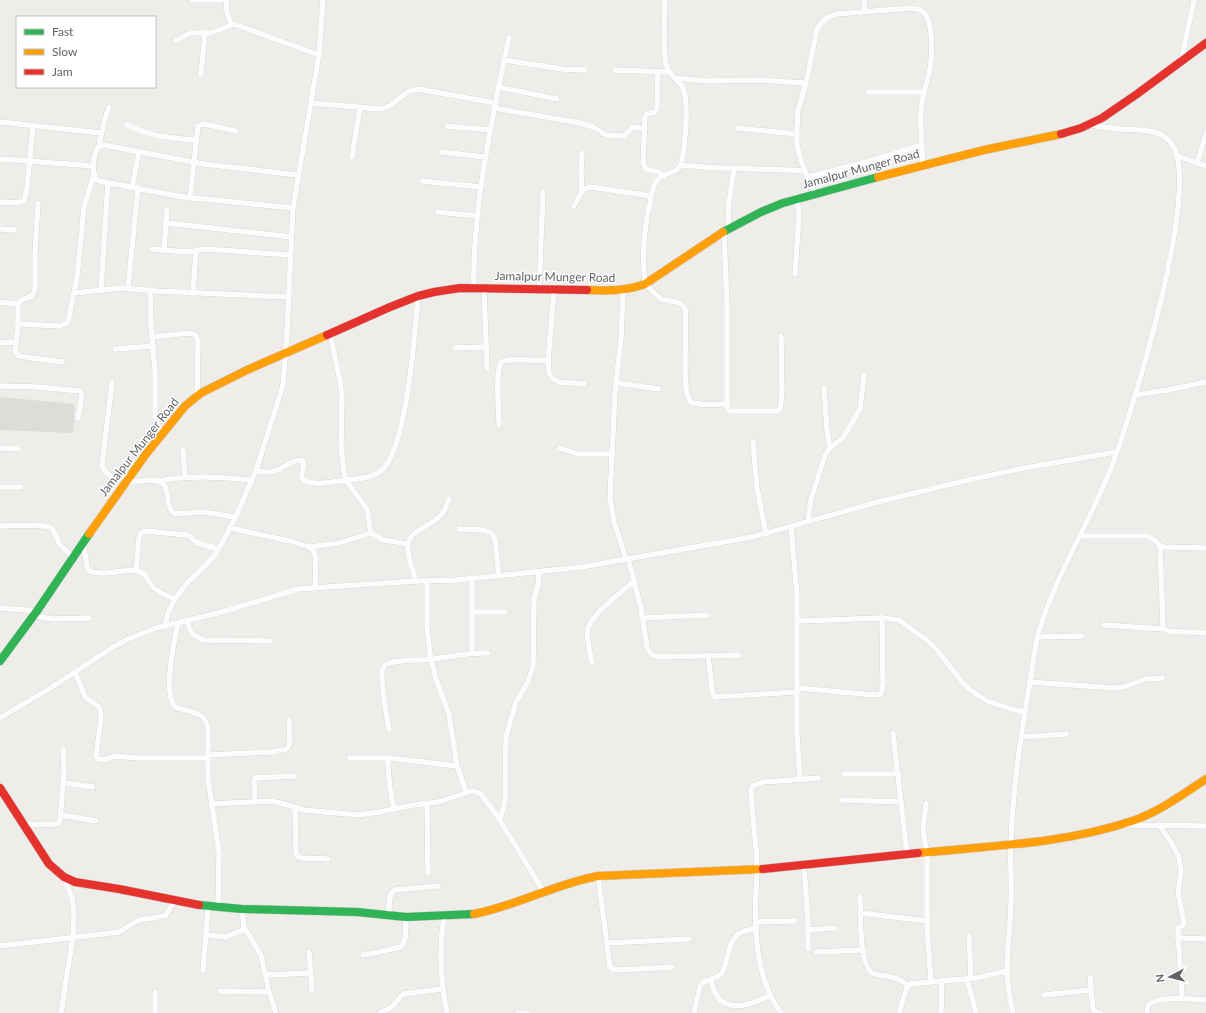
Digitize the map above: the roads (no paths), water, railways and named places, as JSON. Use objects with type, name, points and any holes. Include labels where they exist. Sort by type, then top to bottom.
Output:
[{"type":"street","points":[[192,0],[222,0]]},
{"type":"street","points":[[226,0],[227,12],[231,24]]},
{"type":"street","points":[[165,626],[168,613],[175,599],[188,582],[207,564],[230,528],[256,470],[283,385],[293,208],[319,55],[323,0]]},
{"type":"street","points":[[665,0],[666,66],[683,89],[685,96],[686,117],[682,165],[676,171],[659,179],[655,184],[651,196],[645,223],[642,258],[645,284],[662,299],[680,303],[685,308],[686,385],[688,398],[692,402],[727,404]]},
{"type":"street","points":[[864,0],[865,11]]},
{"type":"street","points":[[1181,62],[1194,0]]},
{"type":"street","points":[[814,194],[806,174],[798,145],[798,112],[806,84],[815,36],[824,19],[836,14],[912,8],[922,10],[926,14],[929,23],[932,48],[929,73],[921,111],[923,164]]},
{"type":"street","points":[[175,41],[190,33],[217,31],[231,24],[238,24],[319,55]]},
{"type":"street","points":[[201,75],[205,33]]},
{"type":"street","points":[[474,288],[474,248],[481,187],[494,106],[509,37]]},
{"type":"street","name":"Jamalpur Munger Road","points":[[0,662],[35,614],[83,542],[162,434],[185,406],[210,388],[286,352],[418,296],[447,290],[474,288],[604,292],[623,290],[645,284],[726,230],[761,212],[797,198],[923,164],[1072,132],[1090,124],[1137,94],[1206,43]]},
{"type":"street","points":[[504,60],[560,69],[584,70]]},
{"type":"street","points":[[615,70],[669,72]]},
{"type":"street","points":[[658,72],[657,108],[655,112],[646,115],[644,166],[646,169],[658,172],[664,176]]},
{"type":"street","points":[[674,78],[708,81],[759,80],[806,84]]},
{"type":"street","points":[[498,87],[557,99]]},
{"type":"street","points":[[311,103],[370,109],[387,108],[408,91],[418,89],[590,125],[606,135],[624,136],[633,127],[645,129]]},
{"type":"street","points":[[868,92],[924,92]]},
{"type":"street","points":[[109,107],[101,133],[99,146],[95,153],[94,174],[96,180],[190,198],[293,208]]},
{"type":"street","points":[[352,157],[360,108]]},
{"type":"street","points":[[0,122],[101,133]]},
{"type":"street","points":[[126,124],[142,133],[196,140]]},
{"type":"street","points":[[190,198],[198,126],[200,124],[236,131]]},
{"type":"street","points":[[1013,1013],[1007,971],[1011,928],[1011,844],[1014,794],[1025,712],[1038,637],[1043,617],[1116,452],[1135,395],[1159,306],[1171,250],[1180,180],[1180,168],[1177,156],[1172,144],[1165,137],[1156,132],[1108,128],[1090,124]]},
{"type":"street","points":[[0,202],[20,203],[24,201],[27,188],[33,126]]},
{"type":"street","points":[[446,126],[490,130]]},
{"type":"street","points":[[736,128],[797,134]]},
{"type":"street","points":[[1197,163],[1206,134]]},
{"type":"street","points":[[682,165],[734,169],[768,168],[806,174],[870,161],[922,145]]},
{"type":"street","points":[[99,146],[108,146],[194,162],[298,174]]},
{"type":"street","points":[[128,288],[139,152]]},
{"type":"street","points":[[441,152],[486,157]]},
{"type":"street","points":[[574,206],[582,190],[582,153]]},
{"type":"street","points":[[1177,156],[1206,166]]},
{"type":"street","points":[[0,159],[94,166]]},
{"type":"street","points":[[734,169],[726,230],[728,410],[732,412],[776,411],[780,409],[782,394],[781,336]]},
{"type":"street","points":[[18,326],[23,323],[60,326],[65,324],[69,319],[79,261],[82,218],[87,195],[94,174]]},
{"type":"street","points":[[422,180],[481,187]]},
{"type":"street","points":[[101,289],[108,182]]},
{"type":"street","points":[[582,190],[586,187],[592,186],[651,196]]},
{"type":"street","points":[[539,289],[543,192]]},
{"type":"street","points":[[795,274],[799,215],[797,198]]},
{"type":"street","points":[[38,203],[35,238],[35,294],[21,300],[18,304],[18,326],[15,352],[19,356],[62,362]]},
{"type":"street","points":[[164,250],[167,209]]},
{"type":"street","points":[[437,212],[478,216]]},
{"type":"street","points":[[166,223],[291,237]]},
{"type":"street","points":[[0,229],[15,230]]},
{"type":"street","points":[[151,249],[188,252],[205,249],[290,255]]},
{"type":"street","points":[[193,293],[196,250]]},
{"type":"street","points":[[74,293],[101,289],[128,288],[193,293],[289,297]]},
{"type":"street","points":[[484,288],[487,369]]},
{"type":"street","points":[[150,290],[155,371],[155,417],[162,434]]},
{"type":"street","points":[[554,290],[548,361],[549,373],[553,379],[559,382],[584,384]]},
{"type":"street","points":[[623,290],[621,338],[616,383],[610,480],[612,510],[614,522],[634,581],[647,648],[656,657],[740,655]]},
{"type":"street","points":[[256,470],[265,472],[274,471],[301,460],[304,464],[301,474],[304,481],[314,483],[346,480],[375,474],[381,471],[390,461],[402,423],[415,336],[418,296]]},
{"type":"street","points":[[0,302],[18,304]]},
{"type":"street","points":[[152,337],[190,333],[196,335],[198,342],[197,396]]},
{"type":"street","points":[[330,333],[342,392],[341,445],[344,473],[346,480],[367,509],[371,534]]},
{"type":"street","points":[[0,343],[16,342]]},
{"type":"street","points":[[115,349],[153,346]]},
{"type":"street","points":[[455,348],[486,347]]},
{"type":"street","points":[[499,425],[498,379],[502,362],[505,360],[548,361]]},
{"type":"street","points":[[808,522],[811,499],[825,455],[830,448],[843,438],[860,409],[864,375]]},
{"type":"street","points":[[112,382],[102,465],[104,472],[108,475],[127,481],[156,481],[185,478],[221,477],[252,480]]},
{"type":"street","points":[[1135,395],[1206,382]]},
{"type":"street","points":[[616,383],[659,389]]},
{"type":"street","points":[[0,386],[37,387],[80,391],[82,395],[78,418]]},
{"type":"street","points":[[824,388],[830,448]]},
{"type":"street","points":[[753,442],[757,488],[766,534]]},
{"type":"street","points":[[0,448],[18,449]]},
{"type":"street","points":[[560,448],[578,454],[612,454]]},
{"type":"street","points":[[183,450],[185,478]]},
{"type":"street","points":[[0,718],[49,690],[113,647],[128,639],[151,630],[251,604],[298,589],[472,578],[582,567],[766,534],[882,501],[964,481],[1019,469],[1116,452]]},
{"type":"street","points":[[156,481],[164,484],[170,509],[175,514],[203,512],[235,517]]},
{"type":"street","points":[[0,487],[21,487]]},
{"type":"street","points":[[416,581],[407,551],[408,544],[416,532],[440,517],[450,499]]},
{"type":"street","points":[[0,526],[36,525],[50,527],[60,545],[73,557]]},
{"type":"street","points":[[791,526],[798,621],[797,735],[800,779]]},
{"type":"street","points":[[230,528],[309,546],[339,543],[371,534],[383,540],[408,544]]},
{"type":"street","points":[[459,529],[492,532],[495,539],[499,575]]},
{"type":"street","points":[[136,571],[140,537],[144,531],[188,535],[197,543],[218,549]]},
{"type":"street","points":[[1080,536],[1147,536],[1154,538],[1160,546],[1163,626],[1165,629]]},
{"type":"street","points":[[83,542],[86,566],[91,572],[136,571],[144,573],[156,590],[175,599]]},
{"type":"street","points":[[309,546],[316,559],[315,588]]},
{"type":"street","points":[[1160,546],[1206,548]]},
{"type":"street","points":[[500,820],[505,802],[506,737],[516,702],[528,682],[533,666],[534,600],[539,572]]},
{"type":"street","points":[[472,578],[472,653]]},
{"type":"street","points":[[427,581],[427,627],[431,659],[436,679],[449,714],[457,766],[466,792]]},
{"type":"street","points":[[592,663],[588,635],[590,624],[604,607],[634,581]]},
{"type":"street","points":[[0,608],[35,614],[52,619],[89,618]]},
{"type":"street","points":[[471,612],[506,612]]},
{"type":"street","points":[[642,618],[707,615]]},
{"type":"street","points":[[798,621],[882,618],[899,620],[928,641],[962,683],[977,695],[999,705],[1025,712]]},
{"type":"street","points":[[708,656],[712,690],[715,697],[797,690],[875,695],[881,694],[883,684],[882,618]]},
{"type":"street","points":[[187,621],[192,634],[203,640],[270,641]]},
{"type":"street","points":[[178,623],[173,648],[170,683],[171,700],[175,707],[199,714],[206,722],[209,733],[208,779],[210,804],[219,852],[218,907]]},
{"type":"street","points":[[1104,625],[1165,629],[1175,632],[1206,633]]},
{"type":"street","points":[[1038,637],[1082,636]]},
{"type":"street","points":[[389,729],[383,689],[383,668],[388,663],[472,653],[488,653]]},
{"type":"street","points":[[75,672],[85,697],[96,704],[100,709],[96,756],[98,759],[104,760],[114,756],[143,758],[208,757],[272,752],[287,749],[290,742],[289,720]]},
{"type":"street","points":[[1030,682],[1114,688],[1124,687],[1146,679],[1163,678]]},
{"type":"street","points":[[893,733],[907,854]]},
{"type":"street","points":[[1022,737],[1067,734]]},
{"type":"street","points":[[23,826],[59,823],[63,783],[63,749]]},
{"type":"street","points":[[350,758],[388,758],[457,766]]},
{"type":"street","points":[[388,758],[388,778],[394,809]]},
{"type":"street","points":[[844,774],[898,774]]},
{"type":"street","points":[[255,801],[255,778],[295,776]]},
{"type":"street","points":[[781,1013],[770,995],[761,972],[756,925],[757,870],[751,791],[753,786],[763,782],[819,778]]},
{"type":"street","points":[[0,788],[23,826],[49,864],[57,874],[65,880],[119,888],[208,907],[336,911],[406,917],[471,914],[487,911],[581,879],[598,876],[757,870],[1057,839],[1133,821],[1206,780]]},
{"type":"street","points":[[63,783],[93,787]]},
{"type":"street","points":[[210,804],[274,801],[304,810],[358,815],[427,803],[446,799],[466,792],[476,791],[488,801],[544,892]]},
{"type":"street","points":[[842,800],[901,802]]},
{"type":"street","points":[[427,803],[428,873]]},
{"type":"street","points":[[926,803],[923,831],[926,853],[927,921],[932,981]]},
{"type":"street","points":[[295,808],[296,854],[298,857],[302,858],[328,859]]},
{"type":"street","points":[[61,815],[96,821]]},
{"type":"street","points":[[1122,824],[1206,826]]},
{"type":"street","points":[[1159,825],[1177,853],[1180,862],[1181,871],[1178,893],[1184,923],[1178,929],[1182,999]]},
{"type":"street","points":[[804,866],[808,949]]},
{"type":"street","points":[[598,876],[609,964],[612,969],[620,970],[672,967]]},
{"type":"street","points":[[61,1013],[73,936],[74,905],[65,880]]},
{"type":"street","points":[[389,916],[390,896],[391,892],[394,890],[438,886]]},
{"type":"street","points":[[860,897],[864,960],[872,973],[899,979],[908,985]]},
{"type":"street","points":[[0,946],[73,936],[120,932],[139,920],[165,916],[175,901]]},
{"type":"street","points":[[203,971],[208,907]]},
{"type":"street","points":[[242,909],[245,929],[261,955],[269,992],[276,1013]]},
{"type":"street","points":[[861,913],[927,921]]},
{"type":"street","points":[[444,916],[440,956],[442,989],[447,1013]]},
{"type":"street","points":[[363,955],[401,947],[404,944],[406,917]]},
{"type":"street","points":[[694,1013],[702,982],[720,974],[723,971],[736,935],[756,925],[795,921]]},
{"type":"street","points":[[808,930],[835,928]]},
{"type":"street","points":[[206,935],[226,937],[245,929]]},
{"type":"street","points":[[969,935],[969,979],[976,1013]]},
{"type":"street","points":[[1178,938],[1206,939]]},
{"type":"street","points":[[607,943],[689,939]]},
{"type":"street","points":[[816,952],[863,950]]},
{"type":"street","points":[[309,952],[312,992]]},
{"type":"street","points":[[908,985],[942,980],[969,979],[1007,971]]},
{"type":"street","points":[[266,975],[311,973]]},
{"type":"street","points":[[1090,977],[1093,1010],[1101,1013]]},
{"type":"street","points":[[711,978],[712,991],[715,997],[720,1004],[728,1008],[752,1004],[770,995]]},
{"type":"street","points":[[941,1013],[942,980]]},
{"type":"street","points":[[899,1013],[908,985]]},
{"type":"street","points":[[380,1013],[392,1007],[403,994],[442,989]]},
{"type":"street","points":[[1044,995],[1091,990]]},
{"type":"street","points":[[220,991],[269,992]]},
{"type":"street","points":[[155,992],[156,1013]]},
{"type":"street","points":[[1146,1013],[1148,1005],[1151,1002],[1182,999],[1206,1000]]},
{"type":"street","points":[[518,1013],[527,1013]]}]
